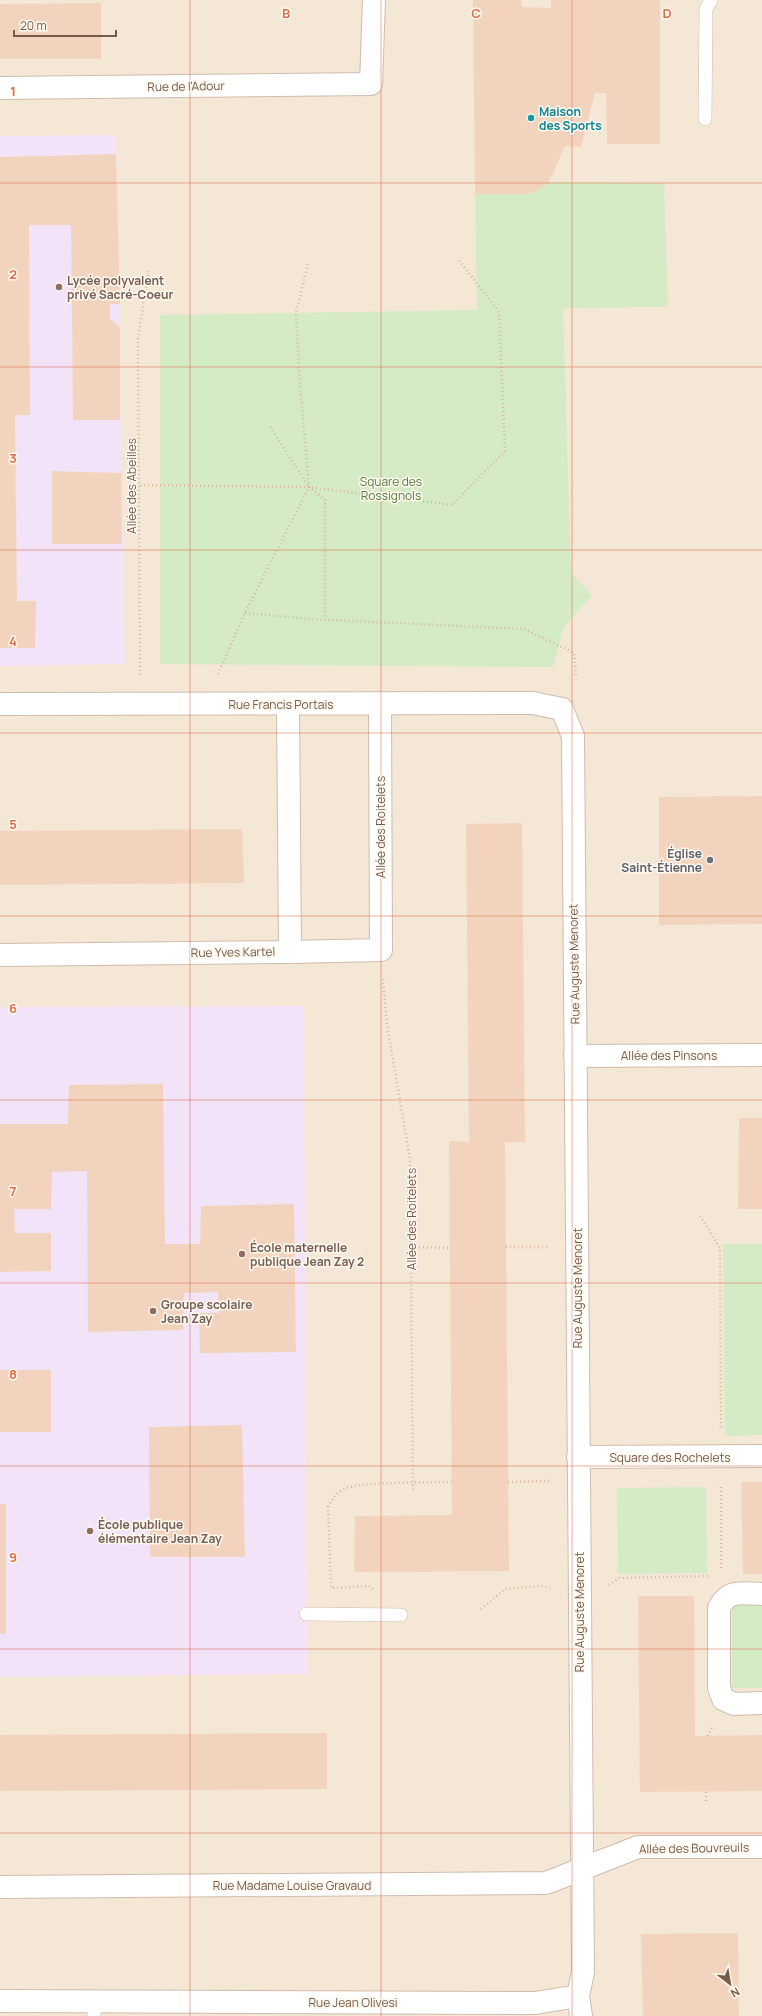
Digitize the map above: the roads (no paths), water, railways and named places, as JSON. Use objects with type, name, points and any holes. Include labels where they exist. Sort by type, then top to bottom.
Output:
[{"type":"street","name":"Rue de l'Adour","points":[[0,88],[372,84],[374,0]]},
{"type":"street","name":"Rue Francis Portais","points":[[0,704],[533,703],[562,709]]},
{"type":"street","name":"Rue Yves Kartel","points":[[0,955],[290,952],[288,704]]},
{"type":"street","name":"Allée des Roitelets","points":[[290,952],[381,950],[380,704]]},
{"type":"street","name":"Rue Auguste Menoret","points":[[562,709],[573,736],[582,1870]]},
{"type":"street","name":"Allée des Pinsons","points":[[575,1056],[762,1055]]},
{"type":"street","name":"Square des Rochelets","points":[[578,1458],[762,1456]]},
{"type":"street","points":[[762,1594],[731,1594],[724,1598],[719,1608],[719,1688],[724,1699],[734,1704],[762,1703]]},
{"type":"street","name":"Allée des Bouvreuils","points":[[582,1870],[638,1847],[762,1846]]},
{"type":"street","name":"Rue Madame Louise Gravaud","points":[[0,1887],[546,1883],[582,1870]]},
{"type":"street","name":"Rue Jean Olivesi","points":[[0,2001],[94,2008],[535,2003],[579,2006],[583,1972],[582,1870]]},
{"type":"lane","points":[[705,119],[706,9],[712,0]]},
{"type":"lane","points":[[306,1614],[401,1616]]},
{"type":"place","name":"Maison des Sports","points":[[531,118]]},
{"type":"place","name":"Lycée polyvalent privé Sacré-Coeur","points":[[59,287]]},
{"type":"place","name":"Église Saint-Étienne","points":[[710,860]]},
{"type":"place","name":"École maternelle publique Jean Zay 2","points":[[242,1254]]},
{"type":"place","name":"Groupe scolaire Jean Zay","points":[[153,1311]]},
{"type":"place","name":"École publique élémentaire Jean Zay","points":[[90,1531]]},
{"type":"park label","name":"Square des Rossignols","points":[[391,488]]}]
